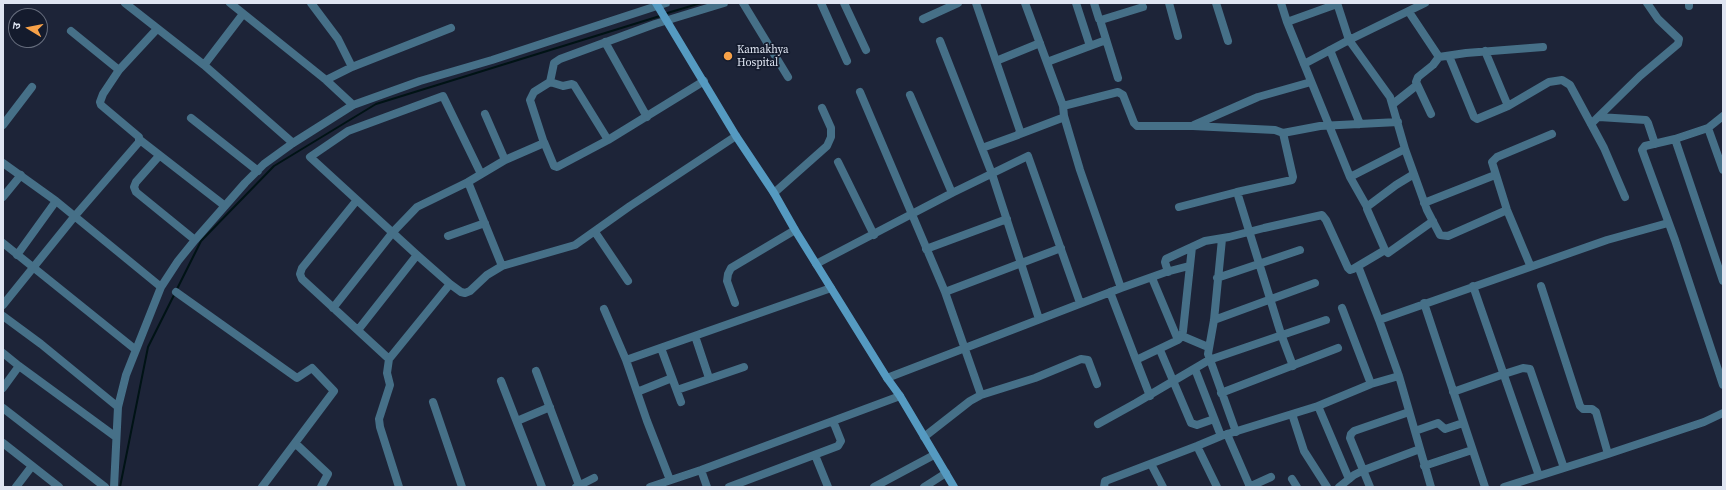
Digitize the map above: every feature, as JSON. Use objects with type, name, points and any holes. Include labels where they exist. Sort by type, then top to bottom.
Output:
[{"type":"main road","points":[[662,11],[736,136],[774,193],[816,264],[887,378],[900,396],[954,487]]},
{"type":"street","points":[[125,3],[204,65],[293,143]]},
{"type":"street","points":[[230,3],[326,80],[353,105]]},
{"type":"street","points":[[311,3],[338,39],[352,67]]},
{"type":"street","points":[[114,487],[118,407],[126,375],[161,287],[178,261],[195,240],[258,170],[293,143],[353,105],[420,81],[662,11],[698,10],[724,3]]},
{"type":"street","points":[[743,3],[788,77]]},
{"type":"street","points":[[821,3],[847,61]]},
{"type":"street","points":[[844,3],[866,50]]},
{"type":"street","points":[[923,19],[958,3]]},
{"type":"street","points":[[976,3],[1020,128],[1020,134]]},
{"type":"street","points":[[1025,3],[1063,106],[1064,116],[1080,170],[1120,288]]},
{"type":"street","points":[[1076,3],[1090,46]]},
{"type":"street","points":[[1094,3],[1118,78]]},
{"type":"street","points":[[1169,3],[1178,36]]},
{"type":"street","points":[[1216,3],[1228,41]]},
{"type":"street","points":[[1281,3],[1287,22],[1350,177],[1367,207],[1385,250],[1388,253],[1433,221]]},
{"type":"street","points":[[1287,22],[1337,3],[1349,40],[1387,91],[1393,104],[1405,150],[1424,203],[1439,234],[1445,237],[1507,210]]},
{"type":"street","points":[[1304,64],[1425,3]]},
{"type":"street","points":[[1591,124],[1640,76],[1678,44],[1679,39],[1658,19],[1646,3]]},
{"type":"street","points":[[1100,20],[1143,7]]},
{"type":"street","points":[[550,82],[552,68],[557,60],[606,42],[662,11]]},
{"type":"street","points":[[1409,12],[1439,57]]},
{"type":"street","points":[[204,65],[243,14]]},
{"type":"street","points":[[326,80],[352,67],[450,28]]},
{"type":"street","points":[[157,29],[120,70],[103,94],[100,103],[159,156],[225,206]]},
{"type":"street","points":[[71,31],[120,70]]},
{"type":"street","points":[[940,40],[992,174],[1039,320]]},
{"type":"street","points":[[1047,62],[1106,40]]},
{"type":"street","points":[[606,42],[647,117]]},
{"type":"street","points":[[996,60],[1040,43]]},
{"type":"street","points":[[1431,114],[1417,84],[1418,77],[1433,65],[1439,57],[1543,46]]},
{"type":"street","points":[[1330,50],[1360,124]]},
{"type":"street","points":[[1485,51],[1508,106]]},
{"type":"street","points":[[1449,56],[1475,118],[1479,119],[1508,106],[1549,82],[1562,80],[1570,84],[1591,124],[1625,197]]},
{"type":"street","points":[[608,140],[574,85],[563,86],[550,82],[534,92],[530,100],[544,142],[554,166],[557,167],[608,140],[704,81]]},
{"type":"street","points":[[1193,126],[1258,97],[1311,82]]},
{"type":"street","points":[[1393,104],[1417,84]]},
{"type":"street","points":[[3,125],[32,87]]},
{"type":"street","points":[[860,92],[945,292],[982,395]]},
{"type":"street","points":[[1063,106],[1118,92],[1123,94],[1134,123],[1137,126],[1193,126],[1275,130],[1283,133],[1311,127],[1330,125],[1398,122]]},
{"type":"street","points":[[910,95],[952,193]]},
{"type":"street","points":[[482,174],[443,96],[348,131],[310,157],[450,284],[461,292],[465,293],[470,291],[487,275],[502,266],[576,245],[736,136]]},
{"type":"street","points":[[774,193],[827,146],[831,137],[832,128],[822,108]]},
{"type":"street","points":[[485,114],[505,160]]},
{"type":"street","points":[[982,148],[1064,116]]},
{"type":"street","points":[[1599,116],[1646,120],[1655,144]]},
{"type":"street","points":[[1723,116],[1708,128],[1675,139],[1644,146],[1642,153],[1668,223],[1723,385]]},
{"type":"street","points":[[191,118],[258,170]]},
{"type":"street","points":[[1708,128],[1723,170]]},
{"type":"street","points":[[1179,207],[1292,180],[1294,177],[1283,133]]},
{"type":"street","points":[[1530,266],[1507,210],[1492,164],[1494,159],[1552,134]]},
{"type":"street","points":[[1675,139],[1723,280]]},
{"type":"street","points":[[3,305],[6,294],[33,268],[74,216],[140,140]]},
{"type":"street","points":[[333,308],[394,232],[417,207],[468,182],[505,160],[541,145],[544,142]]},
{"type":"street","points":[[1350,177],[1405,150]]},
{"type":"street","points":[[159,156],[136,182],[134,187],[136,192],[195,240]]},
{"type":"street","points":[[816,264],[1026,156],[1029,157],[1080,303]]},
{"type":"street","points":[[838,162],[874,235]]},
{"type":"street","points":[[3,163],[56,201],[161,287]]},
{"type":"street","points":[[1367,207],[1396,185],[1414,174]]},
{"type":"street","points":[[3,197],[21,175]]},
{"type":"street","points":[[1424,203],[1495,175]]},
{"type":"street","points":[[468,182],[502,266]]},
{"type":"street","points":[[1237,192],[1281,334],[1293,366]]},
{"type":"street","points":[[358,200],[302,268],[300,274],[302,279],[389,358]]},
{"type":"street","points":[[17,255],[56,201]]},
{"type":"street","points":[[1168,272],[1165,262],[1166,259],[1205,241],[1222,239],[1323,216],[1348,268],[1351,270],[1385,250]]},
{"type":"street","points":[[926,249],[1007,219]]},
{"type":"street","points":[[1379,320],[1607,240],[1668,223]]},
{"type":"street","points":[[448,236],[485,224]]},
{"type":"street","points":[[735,303],[727,281],[731,268],[795,230]]},
{"type":"street","points":[[594,232],[628,281]]},
{"type":"street","points":[[1222,239],[1214,320],[1208,347],[1209,360],[1236,432]]},
{"type":"street","points":[[3,243],[136,350]]},
{"type":"street","points":[[1180,338],[1192,247]]},
{"type":"street","points":[[945,292],[1061,248]]},
{"type":"street","points":[[1217,278],[1300,250]]},
{"type":"street","points":[[358,330],[417,255]]},
{"type":"street","points":[[887,378],[1120,288],[1189,266]]},
{"type":"street","points":[[1358,266],[1379,320],[1398,376],[1420,449],[1428,486]]},
{"type":"street","points":[[1152,278],[1180,338],[1208,347]]},
{"type":"street","points":[[1214,320],[1315,283]]},
{"type":"street","points":[[399,487],[380,427],[379,419],[390,385],[387,374],[389,358],[450,284]]},
{"type":"street","points":[[1473,286],[1539,476]]},
{"type":"street","points":[[1541,286],[1580,406],[1583,409],[1592,409],[1596,412],[1608,454]]},
{"type":"street","points":[[626,360],[831,288]]},
{"type":"street","points":[[176,292],[297,378],[312,368],[334,391],[262,487]]},
{"type":"street","points":[[1110,292],[1150,396]]},
{"type":"street","points":[[1424,303],[1485,487]]},
{"type":"street","points":[[1342,308],[1371,384]]},
{"type":"street","points":[[604,309],[626,360],[670,480]]},
{"type":"street","points":[[3,316],[41,344],[118,407]]},
{"type":"street","points":[[1098,424],[1150,396],[1195,370],[1209,360],[1281,334],[1326,320]]},
{"type":"street","points":[[695,336],[709,378]]},
{"type":"street","points":[[1136,360],[1160,350],[1180,338]]},
{"type":"street","points":[[661,348],[681,402]]},
{"type":"street","points":[[1222,393],[1338,348]]},
{"type":"street","points":[[1160,350],[1193,425],[1214,419]]},
{"type":"street","points":[[3,353],[18,366],[116,437]]},
{"type":"street","points":[[924,437],[970,401],[982,395],[1035,378],[1082,359],[1088,360],[1097,384]]},
{"type":"street","points":[[3,388],[18,366]]},
{"type":"street","points":[[677,390],[744,366]]},
{"type":"street","points":[[1453,392],[1524,368],[1530,369],[1564,468]]},
{"type":"street","points":[[1195,370],[1214,419],[1224,435],[1250,487],[1271,477]]},
{"type":"street","points":[[536,371],[578,486],[594,478]]},
{"type":"street","points":[[1104,487],[1105,481],[1224,435],[1318,406],[1371,384],[1398,376]]},
{"type":"street","points":[[637,392],[672,378]]},
{"type":"street","points":[[501,381],[542,487]]},
{"type":"street","points":[[650,487],[701,470],[900,396]]},
{"type":"street","points":[[433,402],[462,487]]},
{"type":"street","points":[[1318,406],[1349,479]]},
{"type":"street","points":[[517,421],[550,407]]},
{"type":"street","points":[[3,408],[105,487]]},
{"type":"street","points":[[1370,487],[1350,438],[1351,434],[1354,431],[1409,412]]},
{"type":"street","points":[[1504,487],[1704,422],[1723,413]]},
{"type":"street","points":[[1292,414],[1304,451],[1327,487]]},
{"type":"street","points":[[729,487],[838,446],[841,441],[833,421]]},
{"type":"street","points":[[1414,431],[1438,423],[1446,429],[1464,423]]},
{"type":"street","points":[[3,443],[59,487]]},
{"type":"street","points":[[295,443],[328,474],[321,487]]},
{"type":"street","points":[[1197,446],[1217,487]]},
{"type":"street","points":[[1339,487],[1364,470],[1420,449]]},
{"type":"street","points":[[1424,466],[1472,450]]},
{"type":"street","points":[[815,455],[828,487]]},
{"type":"street","points":[[874,487],[934,455]]},
{"type":"street","points":[[1151,464],[1163,487]]},
{"type":"street","points":[[17,486],[32,466]]},
{"type":"street","points":[[701,470],[707,487]]},
{"type":"street","points":[[924,487],[946,473]]},
{"type":"street","points":[[1292,479],[1297,487]]},
{"type":"waterway","points":[[664,14],[701,3]]},
{"type":"waterway","points":[[177,289],[201,241],[274,166],[376,104],[660,16]]},
{"type":"waterway","points":[[120,487],[148,347],[175,293]]},
{"type":"place","name":"Kamakhya Hospital","points":[[728,56]]}]
